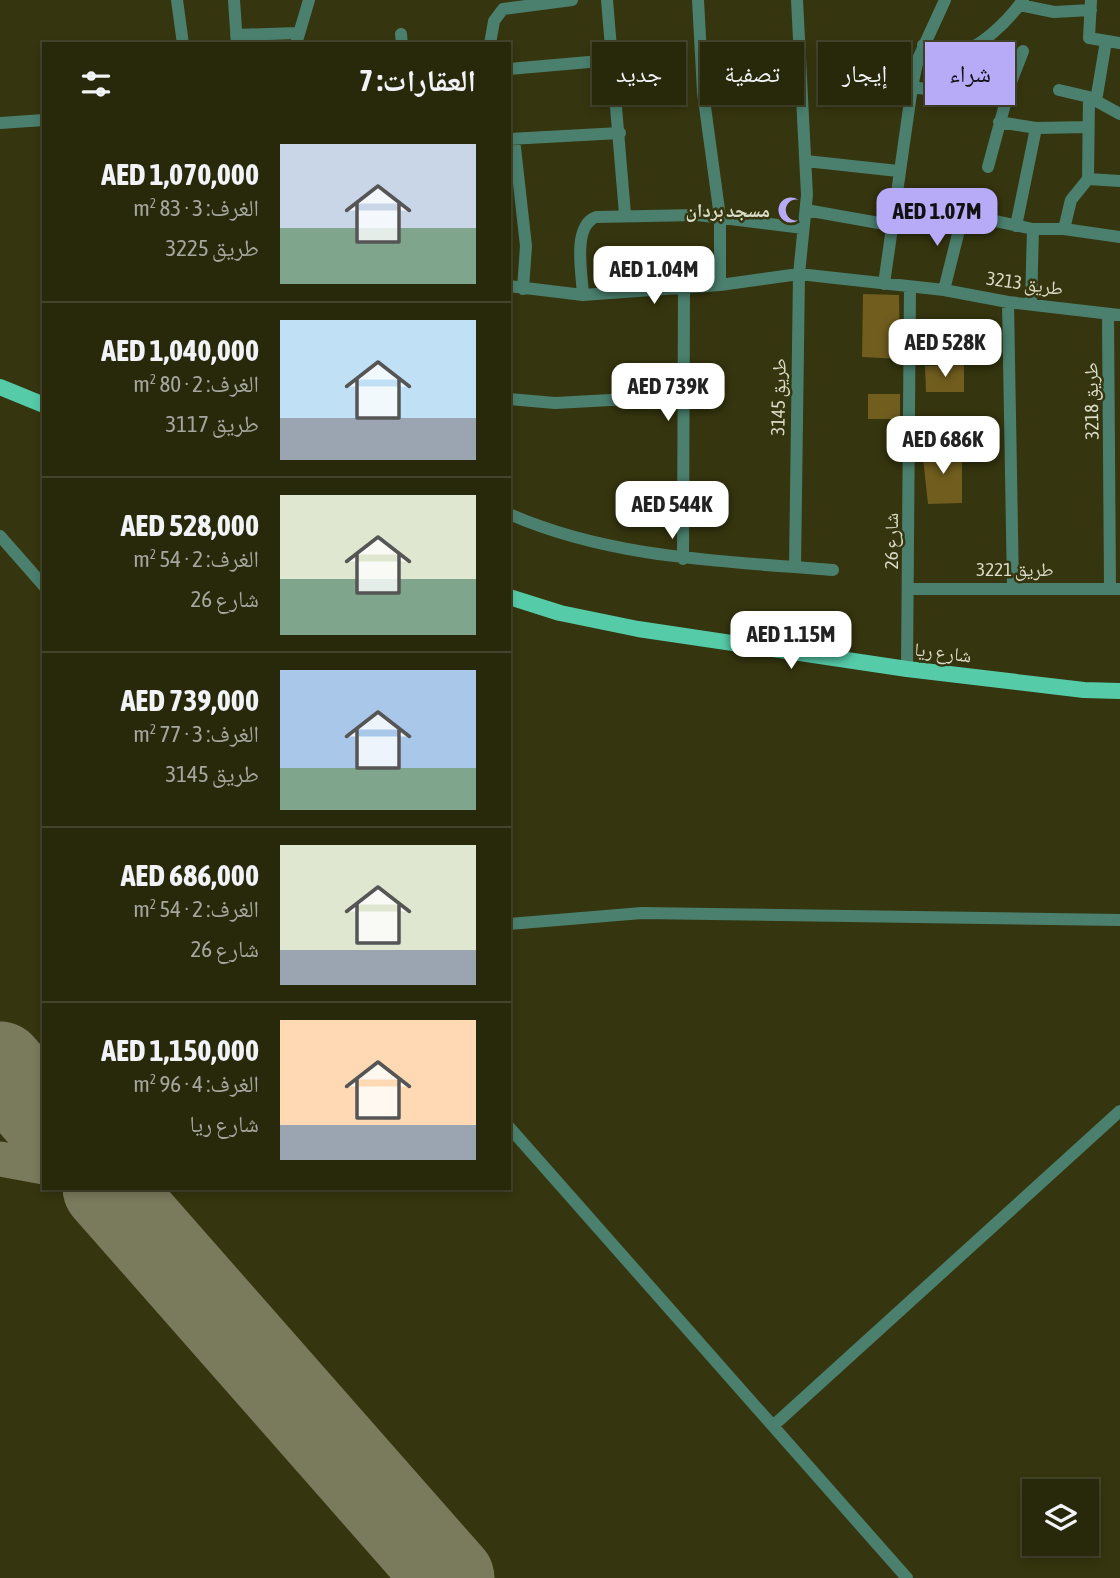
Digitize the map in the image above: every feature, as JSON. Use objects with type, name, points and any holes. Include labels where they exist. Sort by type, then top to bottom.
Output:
[{"type":"main road","points":[[0,387],[42,404]]},
{"type":"main road","name":"شارع ريا","points":[[511,598],[612,625],[907,669],[1084,690],[1120,691]]},
{"type":"main road","name":"شارع ريا","points":[[1084,690],[1120,700]]},
{"type":"street","points":[[177,0],[183,42]]},
{"type":"street","points":[[234,0],[237,39],[297,38],[309,0]]},
{"type":"street","points":[[490,42],[494,21],[503,9],[572,0]]},
{"type":"street","points":[[607,0],[610,42]]},
{"type":"street","points":[[698,0],[703,92],[720,217],[720,285]]},
{"type":"street","name":"طريق 3145","points":[[795,567],[799,274],[806,211],[806,161],[797,0]]},
{"type":"street","points":[[884,284],[890,225],[912,87],[923,45],[944,0]]},
{"type":"street","points":[[923,45],[949,54],[968,50],[1021,2],[1054,12],[1091,5],[1089,38],[1120,43]]},
{"type":"street","points":[[1064,229],[1071,200],[1088,179],[1088,127],[1106,41]]},
{"type":"street","points":[[1015,73],[1023,51]]},
{"type":"street","points":[[511,69],[592,62]]},
{"type":"street","points":[[912,87],[925,88]]},
{"type":"street","points":[[1059,90],[1093,99],[1120,114]]},
{"type":"street","points":[[617,105],[625,214]]},
{"type":"street","points":[[988,167],[1004,105]]},
{"type":"street","points":[[0,123],[42,120]]},
{"type":"street","points":[[999,122],[1036,128],[1088,127]]},
{"type":"street","points":[[1016,226],[1036,128]]},
{"type":"street","points":[[516,287],[526,246],[511,139],[620,133]]},
{"type":"street","points":[[806,161],[898,171]]},
{"type":"street","points":[[1088,179],[1120,181]]},
{"type":"street","points":[[894,198],[951,210]]},
{"type":"street","points":[[806,211],[890,225]]},
{"type":"street","points":[[583,295],[584,225],[596,217],[625,214],[720,217],[803,228]]},
{"type":"street","points":[[944,290],[963,214],[1033,229],[1064,229],[1120,237]]},
{"type":"street","points":[[1031,304],[1033,229]]},
{"type":"street","name":"طريق 3213","points":[[516,287],[583,295],[720,285],[799,274],[944,290],[1008,302],[1114,314]]},
{"type":"street","name":"شارع 26","points":[[907,669],[910,589],[910,287]]},
{"type":"street","points":[[683,559],[684,288]]},
{"type":"street","points":[[1008,302],[1013,587]]},
{"type":"street","name":"طريق 3218","points":[[1114,314],[1115,588]]},
{"type":"street","points":[[511,400],[555,403],[685,397]]},
{"type":"street","points":[[511,515],[569,537],[683,559],[833,570]]},
{"type":"street","points":[[0,536],[42,584]]},
{"type":"street","name":"طريق 3221","points":[[910,589],[1115,588]]},
{"type":"street","points":[[511,925],[642,913],[1120,920]]},
{"type":"street","points":[[774,1425],[1120,1111]]},
{"type":"street","points":[[511,1129],[907,1578]]},
{"type":"building","points":[[863,294],[899,295],[900,359],[862,357]]},
{"type":"building","points":[[964,365],[964,392],[926,392],[925,366]]},
{"type":"building","points":[[868,394],[900,394],[900,419],[868,419]]},
{"type":"building","points":[[922,449],[962,450],[962,503],[928,504]]},
{"type":"taxiway","points":[[0,1159],[42,1167]]},
{"type":"taxiway","points":[[94,1190],[130,1215]]},
{"type":"runway","points":[[0,1066],[42,1114]]},
{"type":"runway","points":[[109,1190],[450,1578]]},
{"type":"place","name":"مسجد بردان","points":[[791,210]]}]
